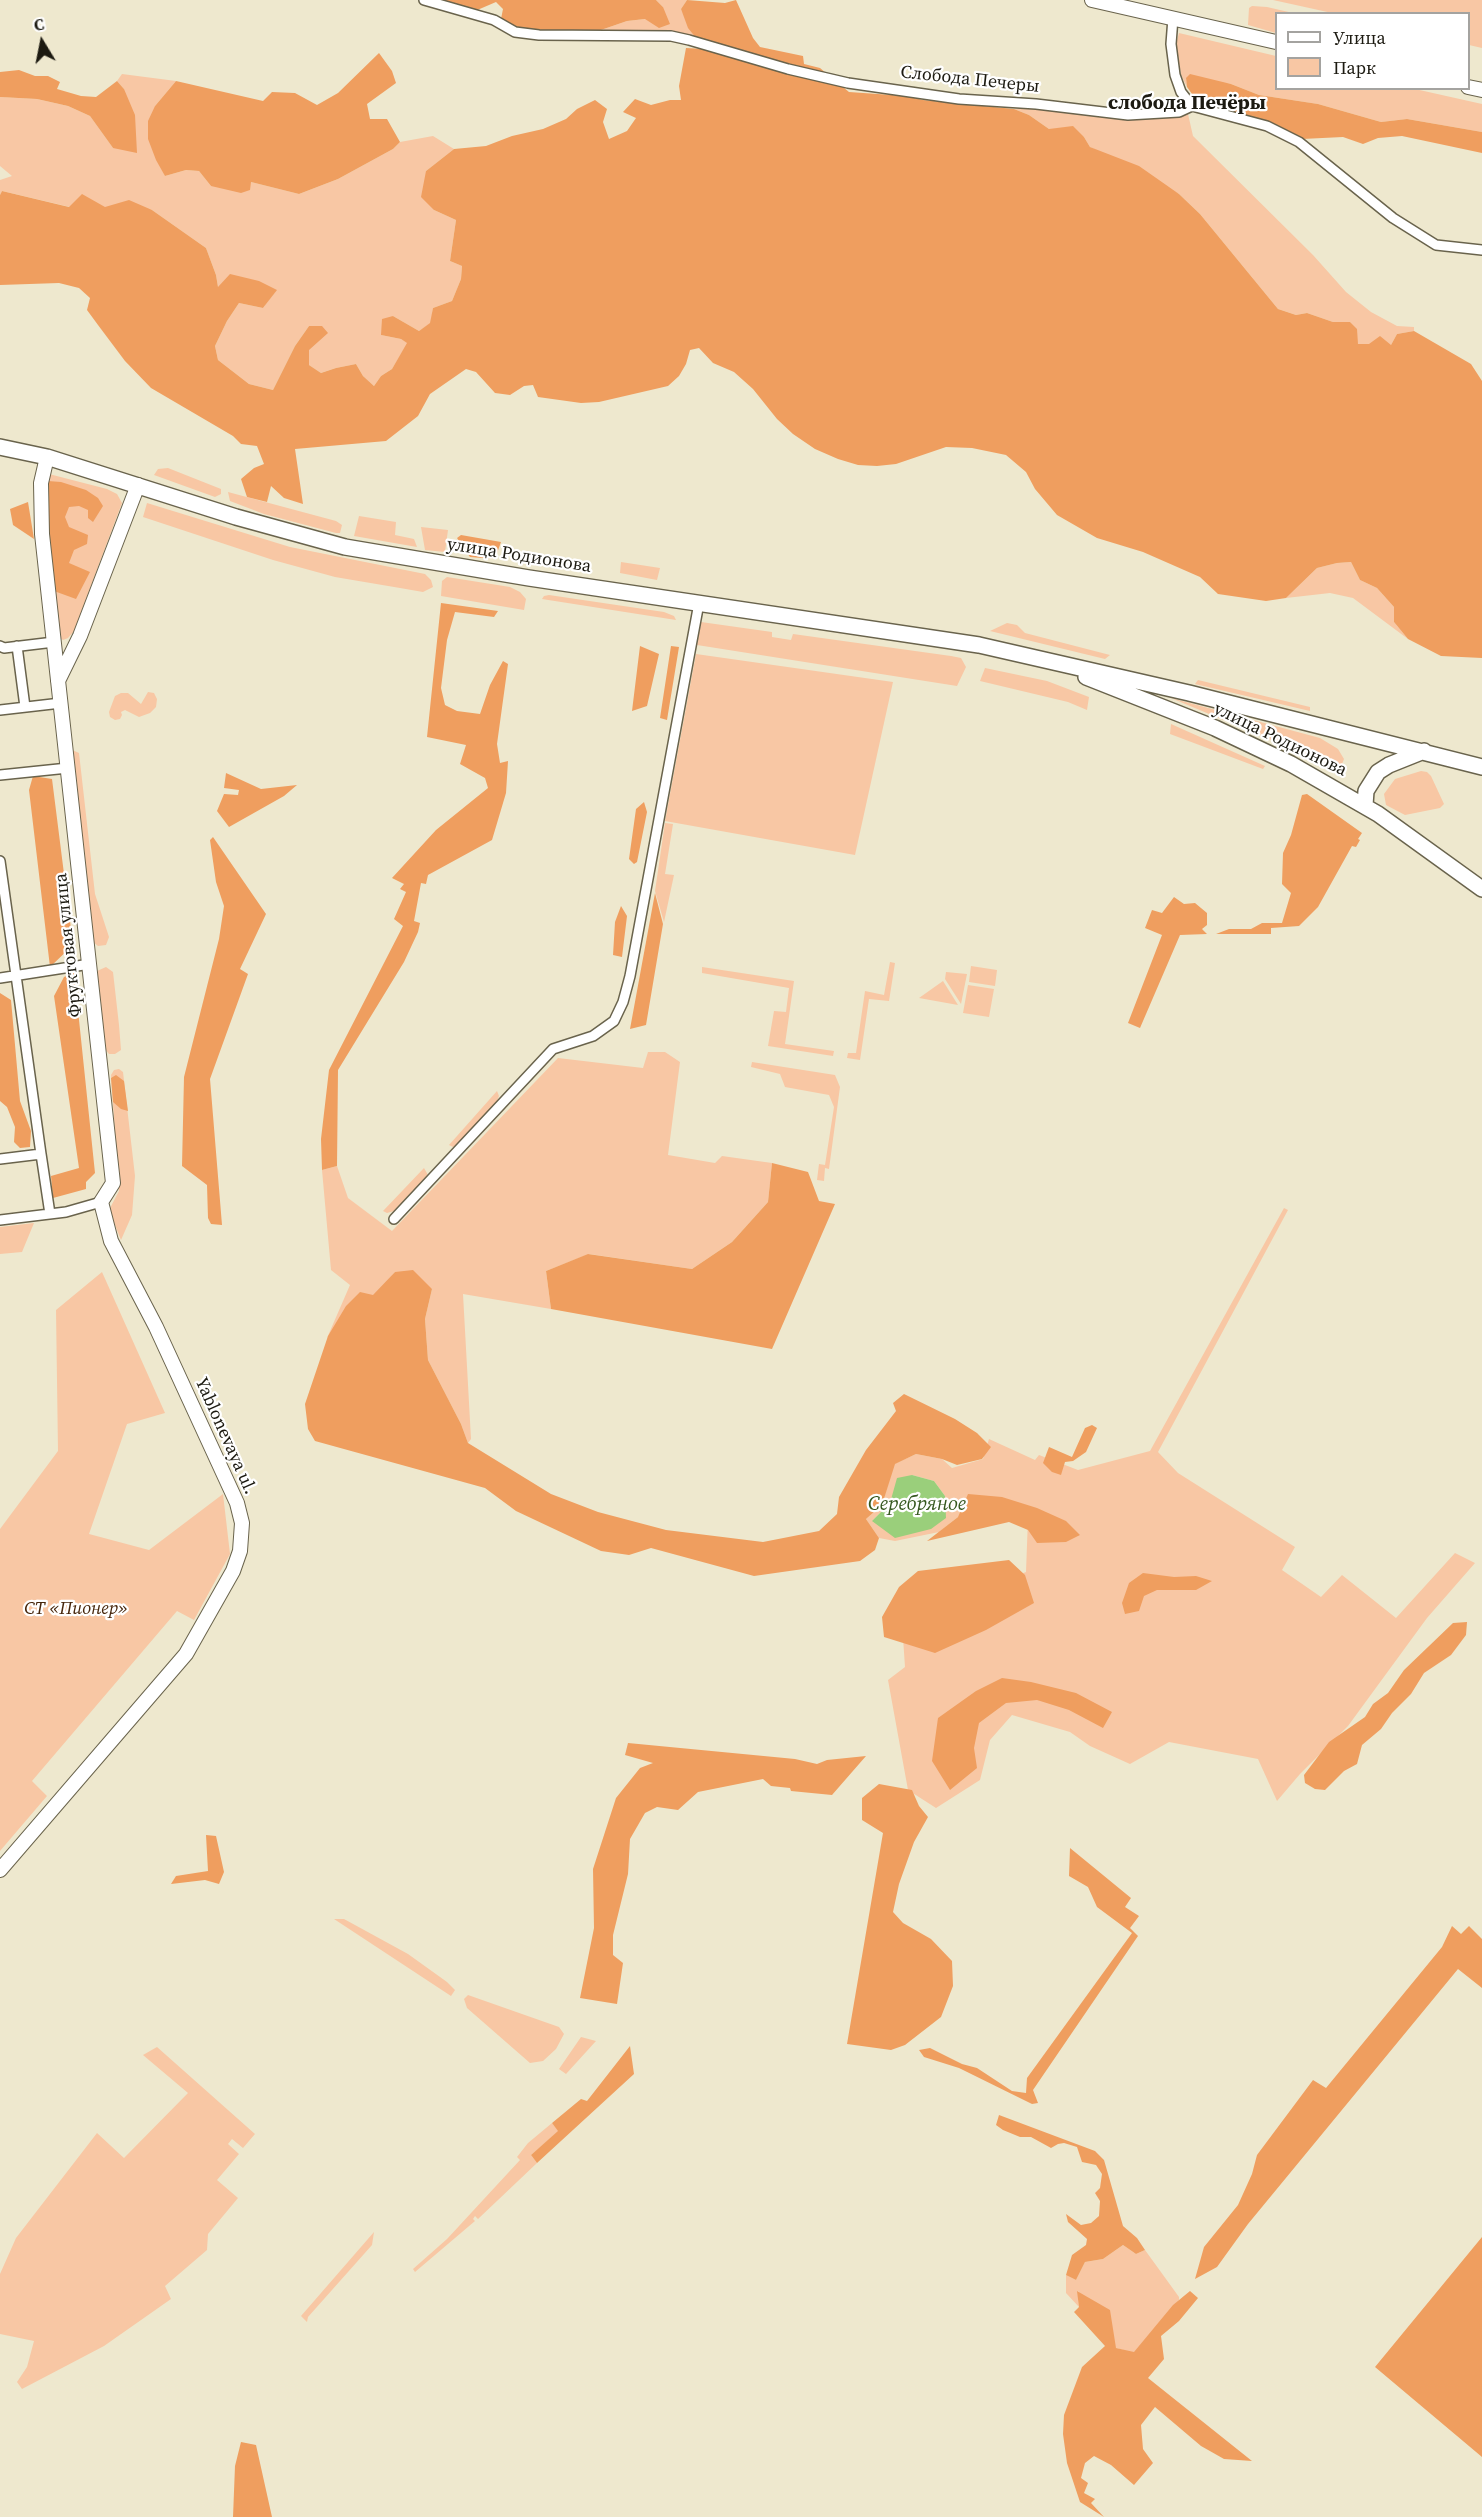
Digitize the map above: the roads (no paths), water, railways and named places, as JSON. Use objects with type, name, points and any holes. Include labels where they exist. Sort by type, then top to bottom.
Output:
[{"type":"main road","name":"улица Родионова","points":[[0,447],[46,457],[236,517],[345,547],[900,632],[1042,659],[1482,767]]},
{"type":"main road","name":"улица Родионова","points":[[1042,659],[1225,732],[1292,764],[1365,806],[1482,889]]},
{"type":"main road","points":[[1365,806],[1366,791],[1378,772],[1424,751]]},
{"type":"street","name":"Слобода Печеры","points":[[424,0],[494,20],[515,32],[538,35],[671,36],[788,69],[848,83],[959,99],[1036,104],[1128,115],[1179,112],[1192,106],[1267,126],[1299,142],[1393,218],[1436,245],[1482,250]]},
{"type":"street","points":[[1092,0],[1275,42]]},
{"type":"street","points":[[1173,18],[1171,44],[1175,75],[1181,92],[1192,106]]},
{"type":"street","name":"Фруктовая улица","points":[[46,457],[41,483],[40,507],[113,1183],[101,1202]]},
{"type":"street","points":[[58,681],[76,644],[138,485]]},
{"type":"street","points":[[394,1219],[553,1049],[593,1036],[614,1021],[623,1002],[630,976],[699,603]]},
{"type":"street","points":[[0,646],[4,648],[54,642],[63,646],[76,644]]},
{"type":"street","points":[[17,646],[25,707]]},
{"type":"street","points":[[0,710],[61,703]]},
{"type":"street","points":[[0,775],[68,768]]},
{"type":"street","points":[[0,861],[1,886],[50,1214]]},
{"type":"street","points":[[0,978],[90,964]]},
{"type":"street","points":[[0,1159],[41,1154]]},
{"type":"street","points":[[0,1220],[50,1214],[101,1202]]},
{"type":"street","name":"Yablonevaya ul.","points":[[0,1870],[186,1654],[233,1571],[240,1551],[242,1523],[237,1503],[156,1327],[118,1258],[101,1202]]},
{"type":"water","name":"Серебряное","points":[[912,1475],[934,1481],[945,1496],[946,1518],[931,1529],[895,1538],[872,1521],[890,1503],[897,1478]]},
{"type":"district","name":"слобода Печёры","points":[[1187,104]]},
{"type":"park label","name":"СТ «Пионер»","points":[[76,1609]]}]
